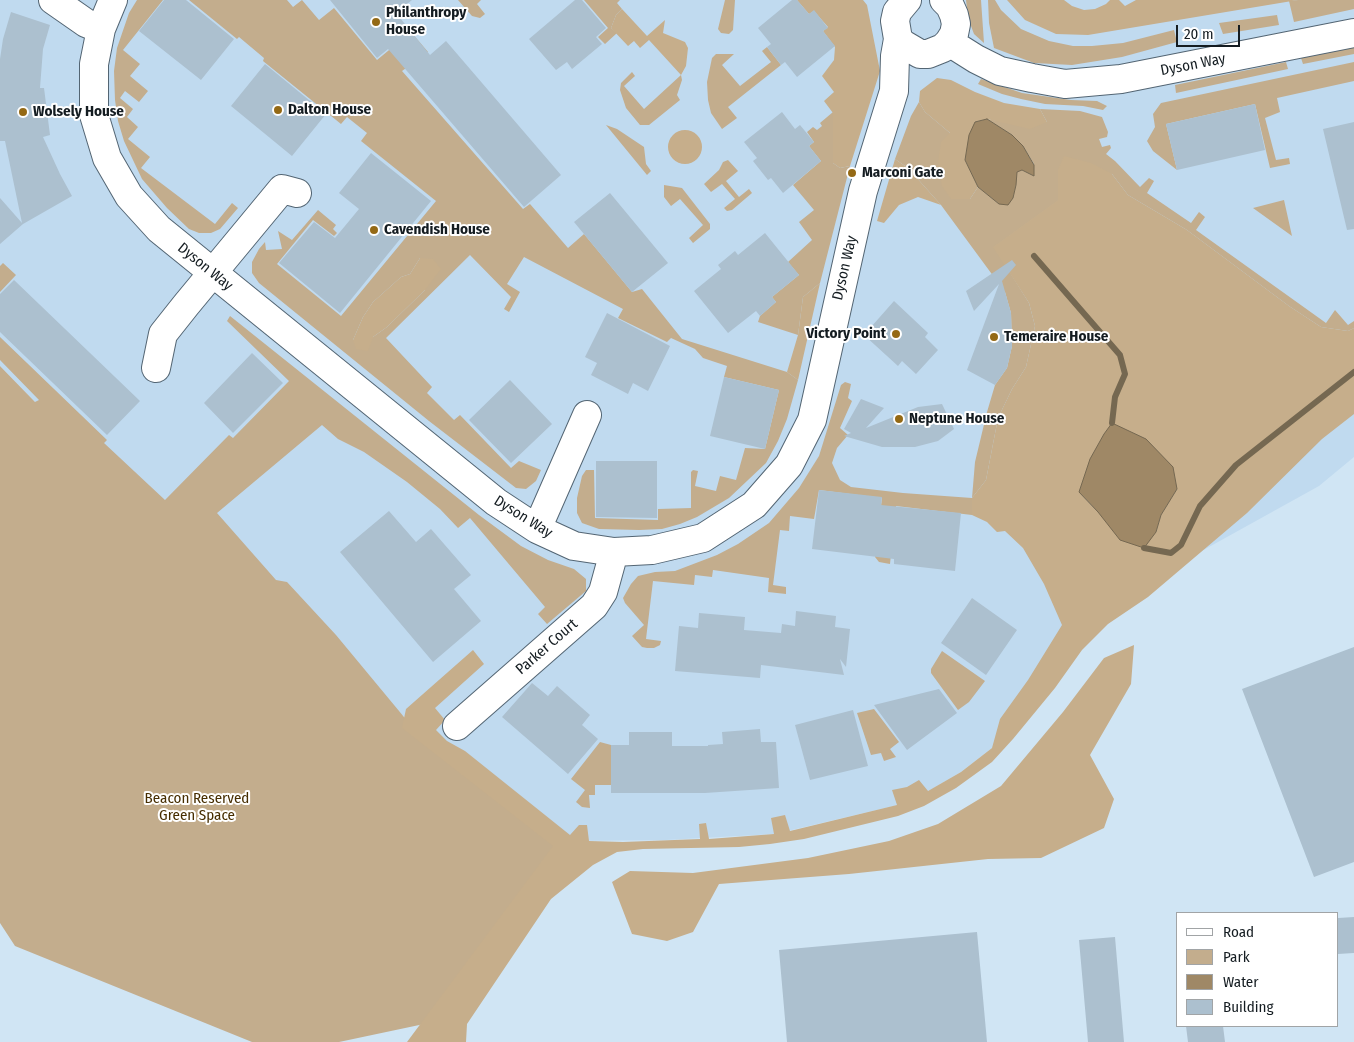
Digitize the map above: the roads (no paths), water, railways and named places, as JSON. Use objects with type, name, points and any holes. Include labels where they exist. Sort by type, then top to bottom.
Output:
[{"type":"street","points":[[53,0],[86,23],[101,29]]},
{"type":"street","name":"Dyson Way","points":[[113,0],[101,29],[94,64],[94,115],[107,158],[129,196],[159,229],[496,502],[537,529],[574,546],[614,552],[652,550],[703,538],[754,505],[789,465],[812,420],[863,190],[894,91],[898,38],[895,20],[902,1]]},
{"type":"street","points":[[898,38],[903,44],[920,54],[936,52],[949,42],[954,34],[956,24],[950,6],[944,0]]},
{"type":"street","name":"Dyson Way","points":[[949,42],[976,59],[1000,70],[1065,84],[1121,79],[1354,33]]},
{"type":"street","points":[[156,368],[163,334],[212,273],[282,189],[297,193]]},
{"type":"street","points":[[537,529],[587,415]]},
{"type":"street","name":"Parker Court","points":[[456,726],[594,606],[603,592],[614,552]]},
{"type":"water","points":[[987,119],[1012,135],[1023,146],[1034,165],[1034,176],[1022,170],[1017,172],[1013,198],[1008,205],[999,204],[978,187],[965,160],[969,135],[975,122]]},
{"type":"water","points":[[1112,423],[1146,439],[1173,467],[1177,489],[1161,515],[1156,532],[1144,548],[1120,540],[1079,492],[1090,459]]},
{"type":"waterway","points":[[1034,256],[1120,355],[1125,374],[1115,397],[1112,423]]},
{"type":"waterway","points":[[1144,548],[1171,553],[1181,545],[1200,506],[1236,465],[1354,372]]},
{"type":"place","name":"Philanthropy House","points":[[376,22]]},
{"type":"place","name":"Dalton House","points":[[278,110]]},
{"type":"place","name":"Wolsely House","points":[[23,112]]},
{"type":"place","name":"Marconi Gate","points":[[852,173]]},
{"type":"place","name":"Cavendish House","points":[[374,230]]},
{"type":"place","name":"Victory Point","points":[[896,334]]},
{"type":"place","name":"Temeraire House","points":[[994,337]]},
{"type":"place","name":"Neptune House","points":[[899,419]]},
{"type":"park label","name":"Beacon Reserved Green Space","points":[[197,808]]}]
